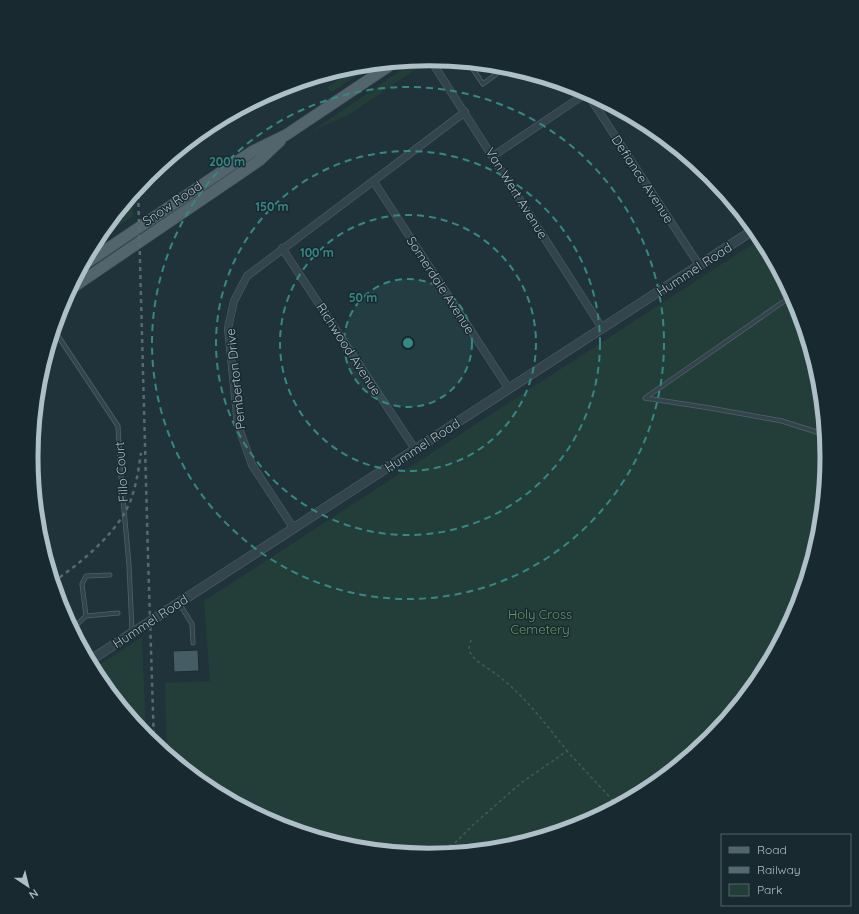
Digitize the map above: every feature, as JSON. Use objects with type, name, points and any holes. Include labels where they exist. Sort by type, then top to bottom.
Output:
[{"type":"main road","name":"Snow Road","points":[[90,260],[253,151],[286,135],[387,68]]},
{"type":"main road","name":"Snow Road","points":[[78,284],[260,160],[286,135]]},
{"type":"street","name":"Van Wert Avenue","points":[[435,66],[602,328]]},
{"type":"street","points":[[493,156],[582,96]]},
{"type":"street","name":"Defiance Avenue","points":[[594,102],[699,265]]},
{"type":"street","name":"Pemberton Drive","points":[[294,528],[252,465],[238,425],[228,328],[234,301],[247,276],[282,248],[374,182],[465,112]]},
{"type":"street","name":"Somerdale Avenue","points":[[374,182],[509,389]]},
{"type":"street","name":"Hummel Road","points":[[93,658],[750,232]]},
{"type":"street","name":"Richwood Avenue","points":[[282,248],[415,449]]},
{"type":"lane","points":[[472,68],[483,84],[499,72]]},
{"type":"lane","points":[[787,299],[645,398],[782,421],[820,433]]},
{"type":"lane","name":"Fillo Court","points":[[58,335],[118,426],[129,565],[132,632]]},
{"type":"lane","points":[[86,616],[82,584],[86,576],[110,575]]},
{"type":"lane","points":[[179,602],[192,624],[193,643]]},
{"type":"lane","points":[[76,626],[86,616],[118,613]]},
{"type":"path","points":[[471,640],[469,646],[470,652],[475,658],[511,685],[526,700],[567,751],[614,802]]},
{"type":"path","points":[[450,847],[521,783],[567,751]]},
{"type":"green space","points":[[408,66],[421,66],[421,68],[416,69],[350,114],[312,131]]},
{"type":"green space","points":[[363,71],[332,92],[326,88],[346,75]]},
{"type":"green space","points":[[132,203],[133,216],[110,231]]},
{"type":"green space","name":"Holy Cross Cemetery","points":[[757,242],[769,261],[781,284],[800,331],[808,356],[818,406],[821,457],[820,483],[818,508],[808,558],[791,607],[781,630],[755,675],[724,715],[706,734],[668,768],[647,783],[603,808],[555,828],[506,841],[455,848],[404,848],[353,841],[304,828],[280,819],[256,808],[212,783],[191,768],[167,747],[165,683],[210,681],[204,601]]},
{"type":"green space","points":[[142,637],[146,726],[119,695],[98,666]]},
{"type":"building","points":[[198,650],[199,671],[174,672],[173,651]]},
{"type":"railway","points":[[138,196],[154,735]]},
{"type":"railway","points":[[58,579],[93,551],[119,522],[134,491],[141,453]]}]
